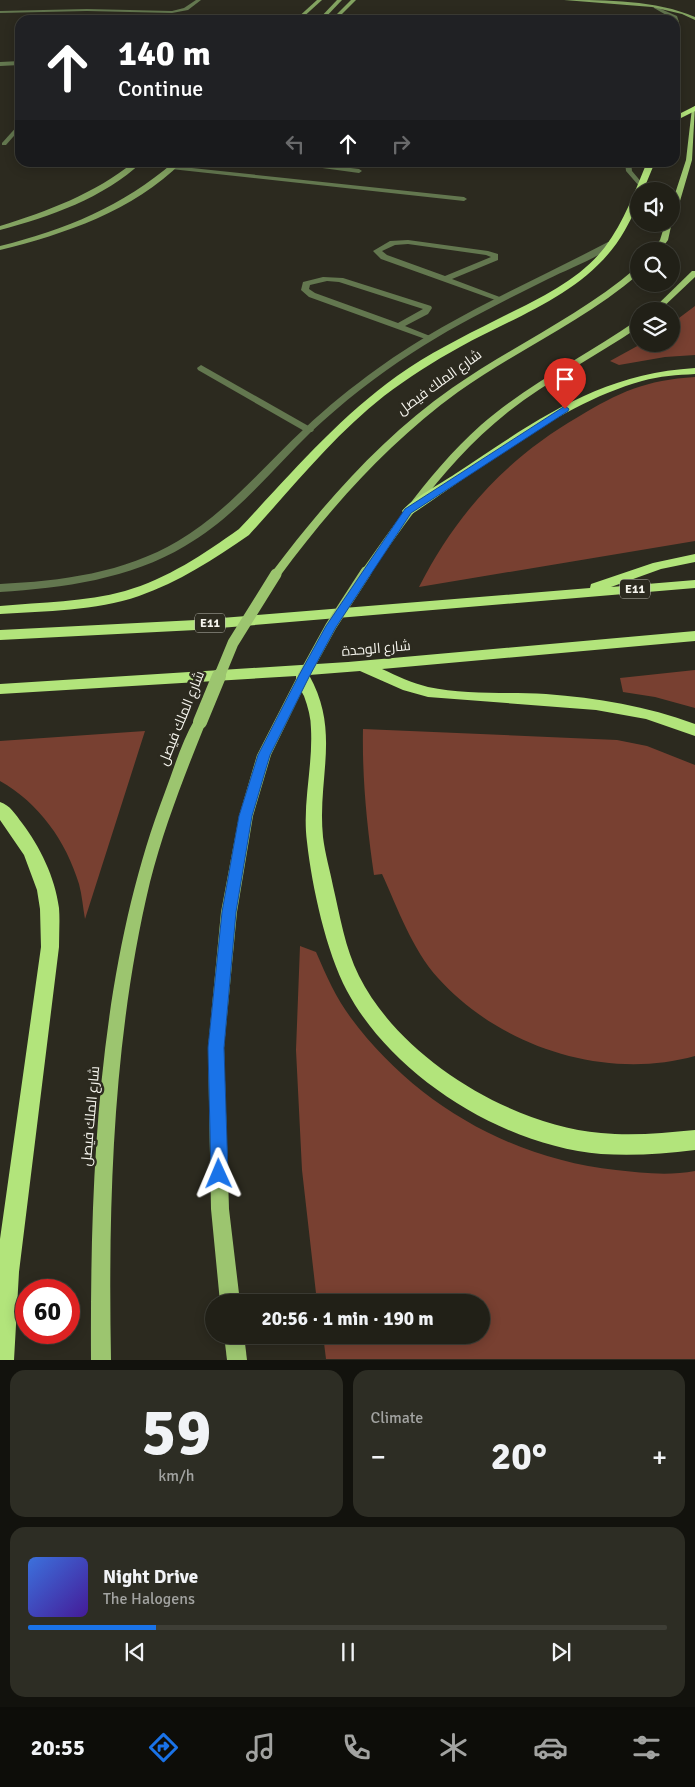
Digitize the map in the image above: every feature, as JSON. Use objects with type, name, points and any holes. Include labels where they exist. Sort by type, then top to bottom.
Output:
[{"type":"highway","points":[[680,116],[695,108]]},
{"type":"highway","points":[[642,182],[649,167]]},
{"type":"highway","points":[[0,610],[78,604],[115,598],[146,589],[208,557],[244,532],[352,418],[375,398],[424,363],[567,286],[590,268],[611,244],[625,223],[630,211]]},
{"type":"highway","points":[[408,511],[533,428],[602,390],[641,377],[695,371]]},
{"type":"highway","points":[[574,594],[647,569],[695,558]]},
{"type":"highway","name":"E11","points":[[0,636],[196,624],[695,584]]},
{"type":"highway","name":"شارع الوحدة","points":[[0,690],[136,683],[695,636]]},
{"type":"highway","points":[[362,665],[396,682],[437,694],[605,704],[656,716],[695,730]]},
{"type":"highway","points":[[303,677],[315,706],[319,728],[314,797],[315,840],[332,926],[343,960],[359,995],[383,1028],[413,1060],[449,1088],[491,1112],[536,1130],[584,1142],[631,1146],[676,1144],[695,1140]]},
{"type":"highway","points":[[0,808],[20,832],[39,865],[49,904],[50,947],[7,1272],[2,1360]]},
{"type":"main road","points":[[680,189],[689,160],[695,108]]},
{"type":"main road","points":[[664,302],[695,273]]},
{"type":"main road","name":"شارع الملك فيصل","points":[[101,1360],[100,1294],[106,1130],[121,995],[143,882],[171,792],[233,643],[276,574],[336,496],[372,459],[409,425],[447,396],[608,296],[630,278]]},
{"type":"main road","points":[[229,1294],[220,1210],[216,1048],[229,912],[246,816],[264,755],[331,626],[408,511],[437,474],[469,440],[504,411],[540,385],[630,329]]},
{"type":"main road","points":[[235,1344],[237,1360]]},
{"type":"street","points":[[0,12],[87,10],[172,12],[186,9],[199,0]]},
{"type":"street","points":[[303,15],[320,0]]},
{"type":"street","points":[[325,15],[340,0]]},
{"type":"street","points":[[338,15],[354,0]]},
{"type":"street","points":[[566,0],[678,10],[695,19]]},
{"type":"street","points":[[582,1],[604,0],[663,5],[674,3]]},
{"type":"street","points":[[656,7],[671,15]]},
{"type":"street","points":[[0,64],[15,63]]},
{"type":"street","points":[[4,144],[15,131]]},
{"type":"street","points":[[0,228],[72,204],[101,190],[123,176],[133,167]]},
{"type":"street","points":[[0,248],[53,232],[112,209],[138,195],[173,167]]},
{"type":"street","points":[[215,167],[312,172],[359,171]]},
{"type":"street","points":[[629,167],[629,171],[638,182]]},
{"type":"street","points":[[312,172],[464,199]]},
{"type":"street","points":[[445,279],[493,259],[495,256],[488,253],[408,242],[394,243],[377,251],[384,257],[445,279],[501,299]]},
{"type":"street","points":[[0,588],[37,586],[90,578],[139,564],[181,544],[215,521],[309,430],[382,370],[431,338],[501,299],[611,244]]},
{"type":"street","points":[[399,326],[425,312],[428,308],[422,304],[340,280],[327,278],[314,280],[306,284],[305,290],[312,295],[431,338]]},
{"type":"street","points":[[201,368],[309,430]]},
{"type":"shaded area","points":[[695,306],[695,355],[665,357],[619,365],[610,361],[630,350],[630,352],[680,352],[680,317]]},
{"type":"shaded area","points":[[695,377],[695,541],[419,587],[450,535],[467,512],[506,470],[528,451],[552,433],[620,394],[647,384]]},
{"type":"shaded area","points":[[695,670],[695,708],[655,697],[623,692],[620,678]]},
{"type":"shaded area","points":[[363,729],[617,740],[647,746],[695,765],[695,1056],[661,1063],[626,1064],[590,1060],[556,1052],[523,1040],[492,1023],[463,1002],[438,978],[413,942],[382,874],[374,875],[363,766]]},
{"type":"shaded area","points":[[145,731],[85,919],[79,884],[59,838],[27,800],[0,781],[0,741]]},
{"type":"shaded area","points":[[300,946],[316,952],[328,978],[351,1018],[376,1048],[404,1076],[435,1101],[468,1122],[539,1154],[577,1164],[645,1173],[665,1174],[695,1171],[695,1359],[326,1359],[324,1344],[490,1344],[490,1294],[316,1294],[302,1170],[296,1050]]},
{"type":"route","points":[[219,1174],[216,1048],[229,912],[246,816],[264,755],[331,626],[408,511],[533,428],[565,409]]}]
